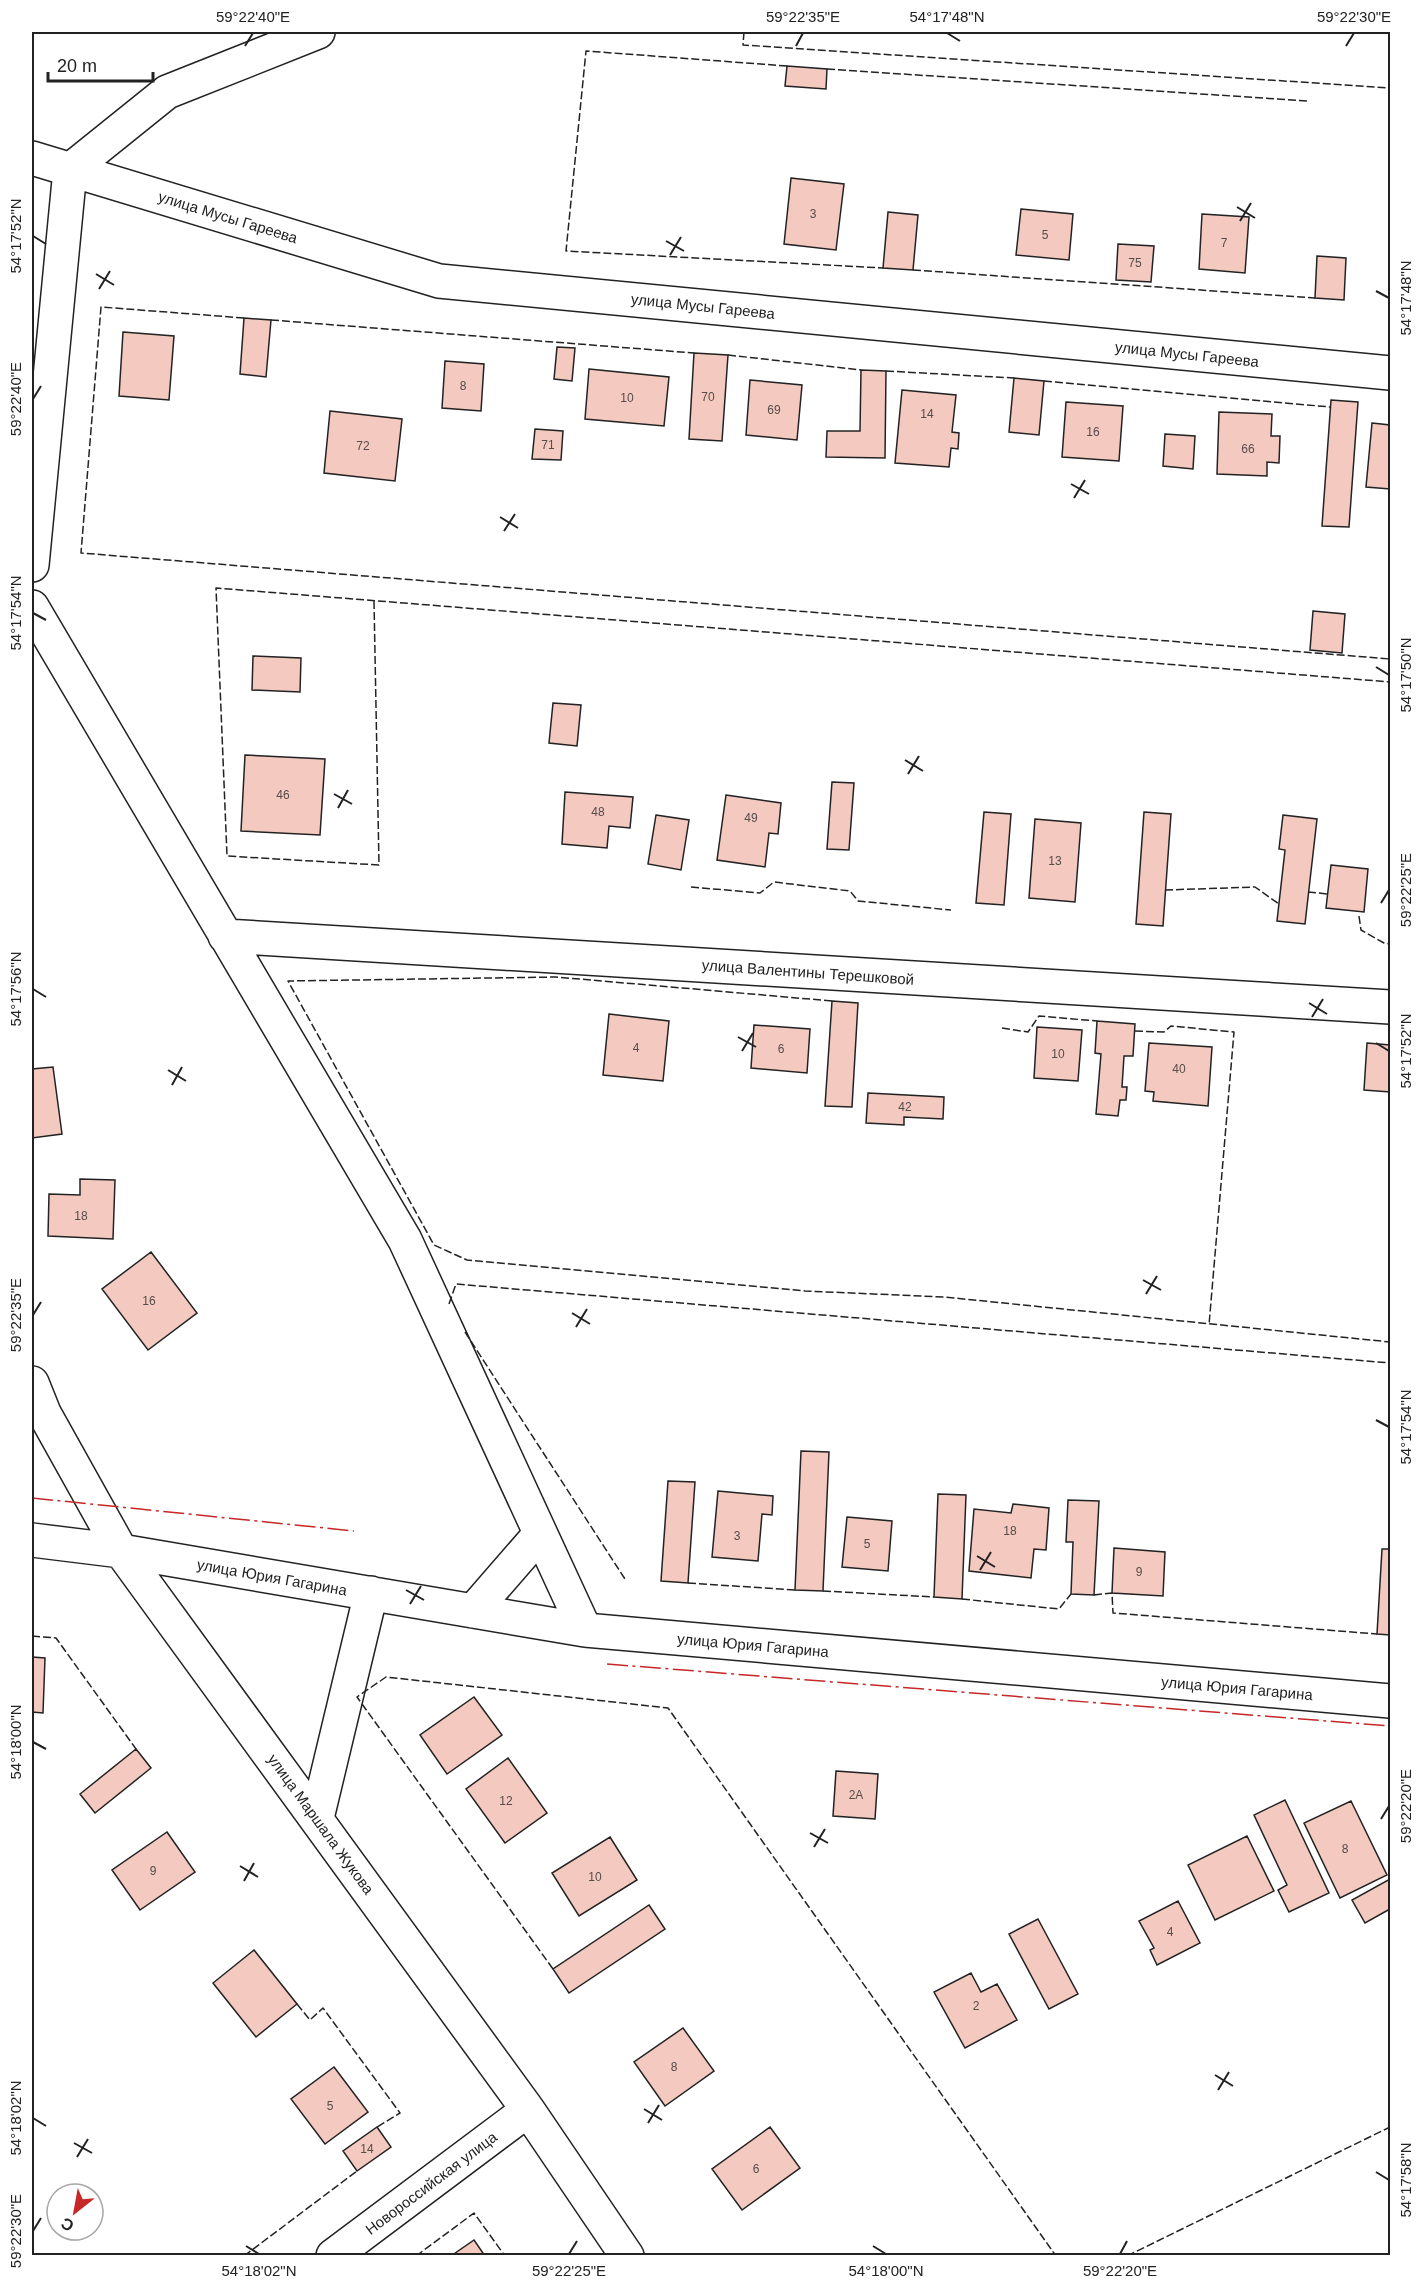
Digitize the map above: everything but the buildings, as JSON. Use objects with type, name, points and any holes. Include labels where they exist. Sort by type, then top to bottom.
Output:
[{"type":"street","points":[[32,565],[70,170],[167,92],[318,32]]},
{"type":"street","name":"улица Мусы Гареева","points":[[32,158],[439,281],[1390,373]]},
{"type":"street","points":[[32,607],[405,1240],[585,1630]]},
{"type":"street","name":"улица Валентины Терешковой","points":[[225,936],[1390,1007]]},
{"type":"street","name":"улица Маршала Жукова","points":[[32,1383],[44,1413],[121,1551],[528,2110],[627,2256]]},
{"type":"street","points":[[473,1611],[540,1534]]},
{"type":"street","name":"улица Юрия Гагарина","points":[[32,1540],[121,1551],[585,1630],[1390,1701]]},
{"type":"street","points":[[317,1818],[371,1593]]},
{"type":"street","name":"Новороссийская улица","points":[[333,2256],[528,2110]]},
{"type":"fence","points":[[744,32],[743,45],[1390,88]]},
{"type":"fence","points":[[787,66],[586,51],[566,251],[883,268]]},
{"type":"fence","points":[[827,69],[1307,101]]},
{"type":"fence","points":[[913,270],[1315,298]]},
{"type":"fence","points":[[244,318],[101,307],[81,553],[1390,659]]},
{"type":"fence","points":[[271,320],[694,353]]},
{"type":"fence","points":[[728,355],[861,370]]},
{"type":"fence","points":[[886,371],[1014,378]]},
{"type":"fence","points":[[1044,381],[1330,407]]},
{"type":"fence","points":[[374,601],[379,865],[227,856],[216,588],[1390,682]]},
{"type":"fence","points":[[691,887],[760,893],[774,882],[850,891],[858,901],[951,910]]},
{"type":"fence","points":[[1165,890],[1255,887],[1279,904]]},
{"type":"fence","points":[[1308,892],[1328,894]]},
{"type":"fence","points":[[1359,916],[1361,930],[1390,944]]},
{"type":"fence","points":[[832,1001],[556,977],[288,981],[434,1245],[467,1260],[805,1291],[944,1297],[1390,1342]]},
{"type":"fence","points":[[1002,1028],[1028,1032],[1039,1016],[1097,1021]]},
{"type":"fence","points":[[1135,1031],[1164,1032],[1171,1026],[1234,1032],[1209,1325]]},
{"type":"fence","points":[[449,1304],[456,1284],[1390,1363]]},
{"type":"fence","points":[[465,1332],[625,1579]]},
{"type":"fence","points":[[688,1583],[795,1590]]},
{"type":"fence","points":[[823,1591],[934,1597]]},
{"type":"fence","points":[[1094,1595],[1112,1593],[1113,1613],[1377,1634]]},
{"type":"fence","points":[[962,1599],[1059,1609],[1071,1594]]},
{"type":"fence","points":[[32,1636],[56,1638],[136,1749]]},
{"type":"fence","points":[[553,1969],[357,1697],[386,1677],[668,1708],[1056,2256]]},
{"type":"fence","points":[[297,2004],[310,2020],[323,2008],[400,2113],[377,2127]]},
{"type":"fence","points":[[1127,2256],[1390,2127]]},
{"type":"fence","points":[[244,2256],[357,2171]]},
{"type":"fence","points":[[416,2256],[474,2213],[505,2256]]},
{"type":"power","points":[[32,1498],[354,1531]]},
{"type":"power","points":[[607,1664],[1390,1726]]}]
